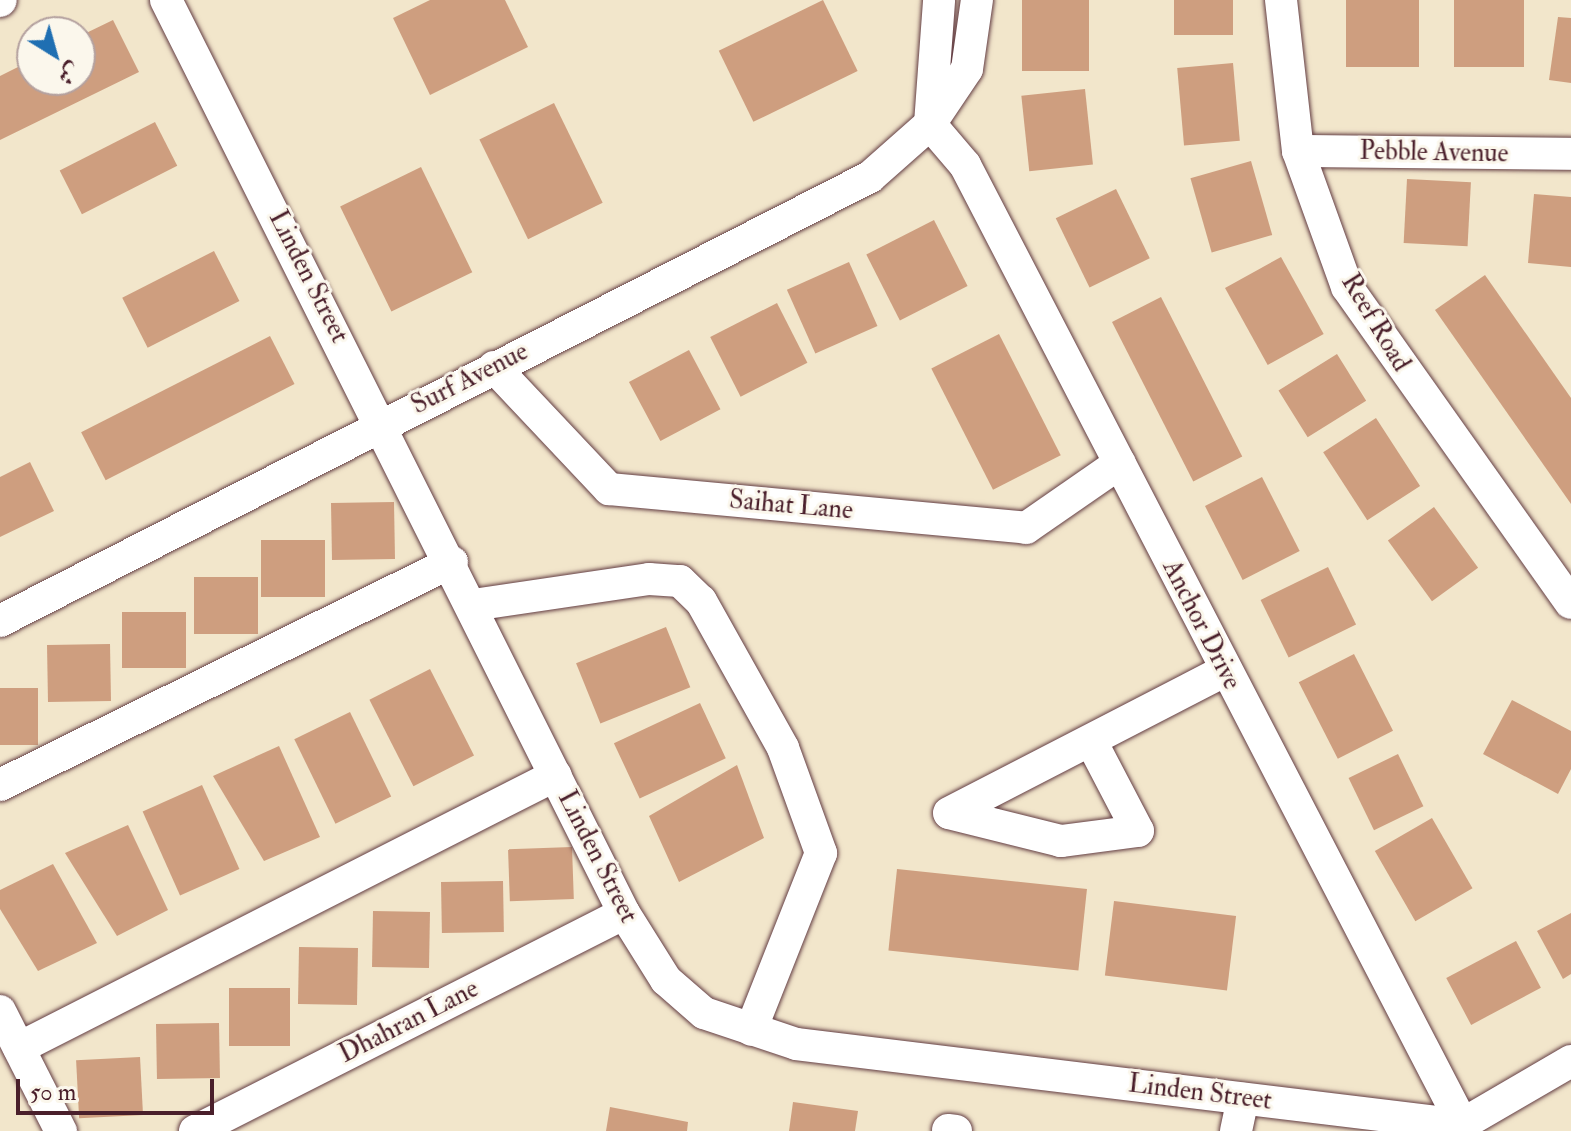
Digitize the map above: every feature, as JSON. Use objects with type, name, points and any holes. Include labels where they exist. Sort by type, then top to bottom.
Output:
[{"type":"street","name":"Linden Street","points":[[166,0],[384,423],[624,913],[666,980],[704,1013],[796,1044],[1464,1128]]},
{"type":"street","points":[[930,124],[939,0]]},
{"type":"street","name":"Surf Avenue","points":[[0,621],[870,177],[930,124],[967,69],[977,0]]},
{"type":"street","name":"Reef Road","points":[[1281,0],[1298,151],[1347,287],[1571,603]]},
{"type":"street","name":"Anchor Drive","points":[[930,124],[965,165],[1224,671],[1464,1128]]},
{"type":"street","name":"Pebble Avenue","points":[[1298,151],[1571,154]]},
{"type":"street","name":"Saihat Lane","points":[[494,367],[609,489],[1026,528],[1120,463]]},
{"type":"street","points":[[0,785],[452,562]]},
{"type":"street","points":[[473,605],[649,579],[680,581],[701,601],[783,748],[821,853],[751,1030]]},
{"type":"street","points":[[1092,743],[1138,831],[1061,841],[949,813],[1092,743],[1224,671]]},
{"type":"street","points":[[19,1048],[556,775]]},
{"type":"street","name":"Dhahran Lane","points":[[195,1131],[624,913]]},
{"type":"street","points":[[0,1011],[61,1131]]},
{"type":"street","points":[[1464,1128],[1571,1061]]},
{"type":"street","points":[[1236,1131],[1243,1099]]},
{"type":"street","points":[[948,1130],[956,1131]]},
{"type":"building","points":[[430,0],[505,0],[528,47],[430,95],[393,18]]},
{"type":"building","points":[[823,0],[858,71],[753,122],[719,51]]},
{"type":"building","points":[[1022,0],[1089,0],[1089,71],[1022,71]]},
{"type":"building","points":[[1174,0],[1233,0],[1233,35],[1174,35]]},
{"type":"building","points":[[1346,0],[1419,0],[1419,67],[1346,67]]},
{"type":"building","points":[[1454,0],[1524,0],[1524,67],[1454,67]]},
{"type":"building","points":[[1558,17],[1571,18],[1571,83],[1549,80]]},
{"type":"building","points":[[113,20],[139,72],[96,93],[96,28]]},
{"type":"building","points":[[1233,63],[1240,141],[1184,146],[1177,68]]},
{"type":"building","points":[[16,68],[16,96],[90,96],[0,140],[0,76]]},
{"type":"building","points":[[1085,89],[1093,165],[1029,171],[1021,96]]},
{"type":"building","points":[[554,103],[603,203],[528,239],[479,139]]},
{"type":"building","points":[[155,122],[177,166],[82,214],[60,171]]},
{"type":"building","points":[[1251,161],[1272,235],[1212,252],[1190,178]]},
{"type":"building","points":[[421,167],[472,272],[391,312],[340,206]]},
{"type":"building","points":[[1407,179],[1471,182],[1468,246],[1404,243]]},
{"type":"building","points":[[1116,189],[1150,258],[1090,288],[1056,218]]},
{"type":"building","points":[[1534,194],[1571,197],[1571,267],[1528,263]]},
{"type":"building","points":[[934,220],[968,286],[900,320],[866,255]]},
{"type":"building","points":[[214,251],[239,301],[148,348],[122,298]]},
{"type":"building","points":[[1281,257],[1324,334],[1268,365],[1225,288]]},
{"type":"building","points":[[849,262],[877,326],[815,354],[787,290]]},
{"type":"building","points":[[1485,275],[1571,398],[1571,504],[1435,310]]},
{"type":"building","points":[[1161,297],[1242,456],[1193,481],[1112,322]]},
{"type":"building","points":[[777,303],[807,363],[741,397],[710,337]]},
{"type":"building","points":[[999,334],[1061,455],[993,490],[931,369]]},
{"type":"building","points":[[270,336],[295,384],[106,480],[81,432]]},
{"type":"building","points":[[689,350],[720,409],[660,441],[629,382]]},
{"type":"building","points":[[1337,354],[1366,401],[1308,437],[1278,391]]},
{"type":"building","points":[[1376,418],[1420,486],[1367,520],[1323,452]]},
{"type":"building","points":[[30,462],[54,511],[0,537],[0,477]]},
{"type":"building","points":[[1262,477],[1300,551],[1243,580],[1205,506]]},
{"type":"building","points":[[394,502],[395,559],[332,560],[331,503]]},
{"type":"building","points":[[1434,507],[1478,568],[1432,601],[1388,541]]},
{"type":"building","points":[[261,540],[325,540],[325,597],[261,597]]},
{"type":"building","points":[[1328,567],[1356,625],[1289,657],[1261,600]]},
{"type":"building","points":[[194,577],[258,577],[258,634],[194,634]]},
{"type":"building","points":[[122,612],[186,612],[186,668],[122,668]]},
{"type":"building","points":[[666,627],[690,687],[600,724],[576,663]]},
{"type":"building","points":[[110,644],[111,701],[48,702],[47,645]]},
{"type":"building","points":[[1354,654],[1393,731],[1338,759],[1299,682]]},
{"type":"building","points":[[430,669],[474,755],[413,786],[369,700]]},
{"type":"building","points":[[0,688],[38,688],[38,745],[0,745]]},
{"type":"building","points":[[1512,700],[1571,731],[1571,769],[1558,794],[1483,754]]},
{"type":"building","points":[[700,703],[726,758],[640,798],[614,743]]},
{"type":"building","points":[[350,712],[391,796],[335,824],[294,739]]},
{"type":"building","points":[[279,746],[320,837],[264,861],[213,776]]},
{"type":"building","points":[[1398,754],[1423,806],[1374,830],[1349,778]]},
{"type":"building","points":[[737,765],[764,838],[679,882],[649,816]]},
{"type":"building","points":[[202,785],[239,869],[180,895],[143,811]]},
{"type":"building","points":[[1432,818],[1472,888],[1415,921],[1375,851]]},
{"type":"building","points":[[128,825],[168,910],[117,936],[65,853]]},
{"type":"building","points":[[572,847],[574,899],[510,901],[508,849]]},
{"type":"building","points":[[53,864],[97,943],[38,971],[0,909],[0,890]]},
{"type":"building","points":[[897,869],[1087,889],[1078,971],[888,951]]},
{"type":"building","points":[[503,881],[504,932],[442,933],[441,882]]},
{"type":"building","points":[[1114,901],[1236,916],[1227,990],[1105,975]]},
{"type":"building","points":[[373,911],[430,912],[429,968],[372,967]]},
{"type":"building","points":[[1571,913],[1571,974],[1563,979],[1537,931]]},
{"type":"building","points":[[1516,941],[1541,988],[1471,1025],[1446,978]]},
{"type":"building","points":[[299,947],[358,948],[357,1005],[298,1004]]},
{"type":"building","points":[[229,988],[290,988],[290,1046],[229,1046]]},
{"type":"building","points":[[219,1023],[220,1078],[157,1079],[156,1024]]},
{"type":"building","points":[[140,1057],[143,1115],[79,1118],[76,1060]]},
{"type":"building","points":[[793,1102],[858,1111],[855,1131],[789,1131]]},
{"type":"building","points":[[610,1107],[688,1122],[687,1131],[606,1131]]}]
